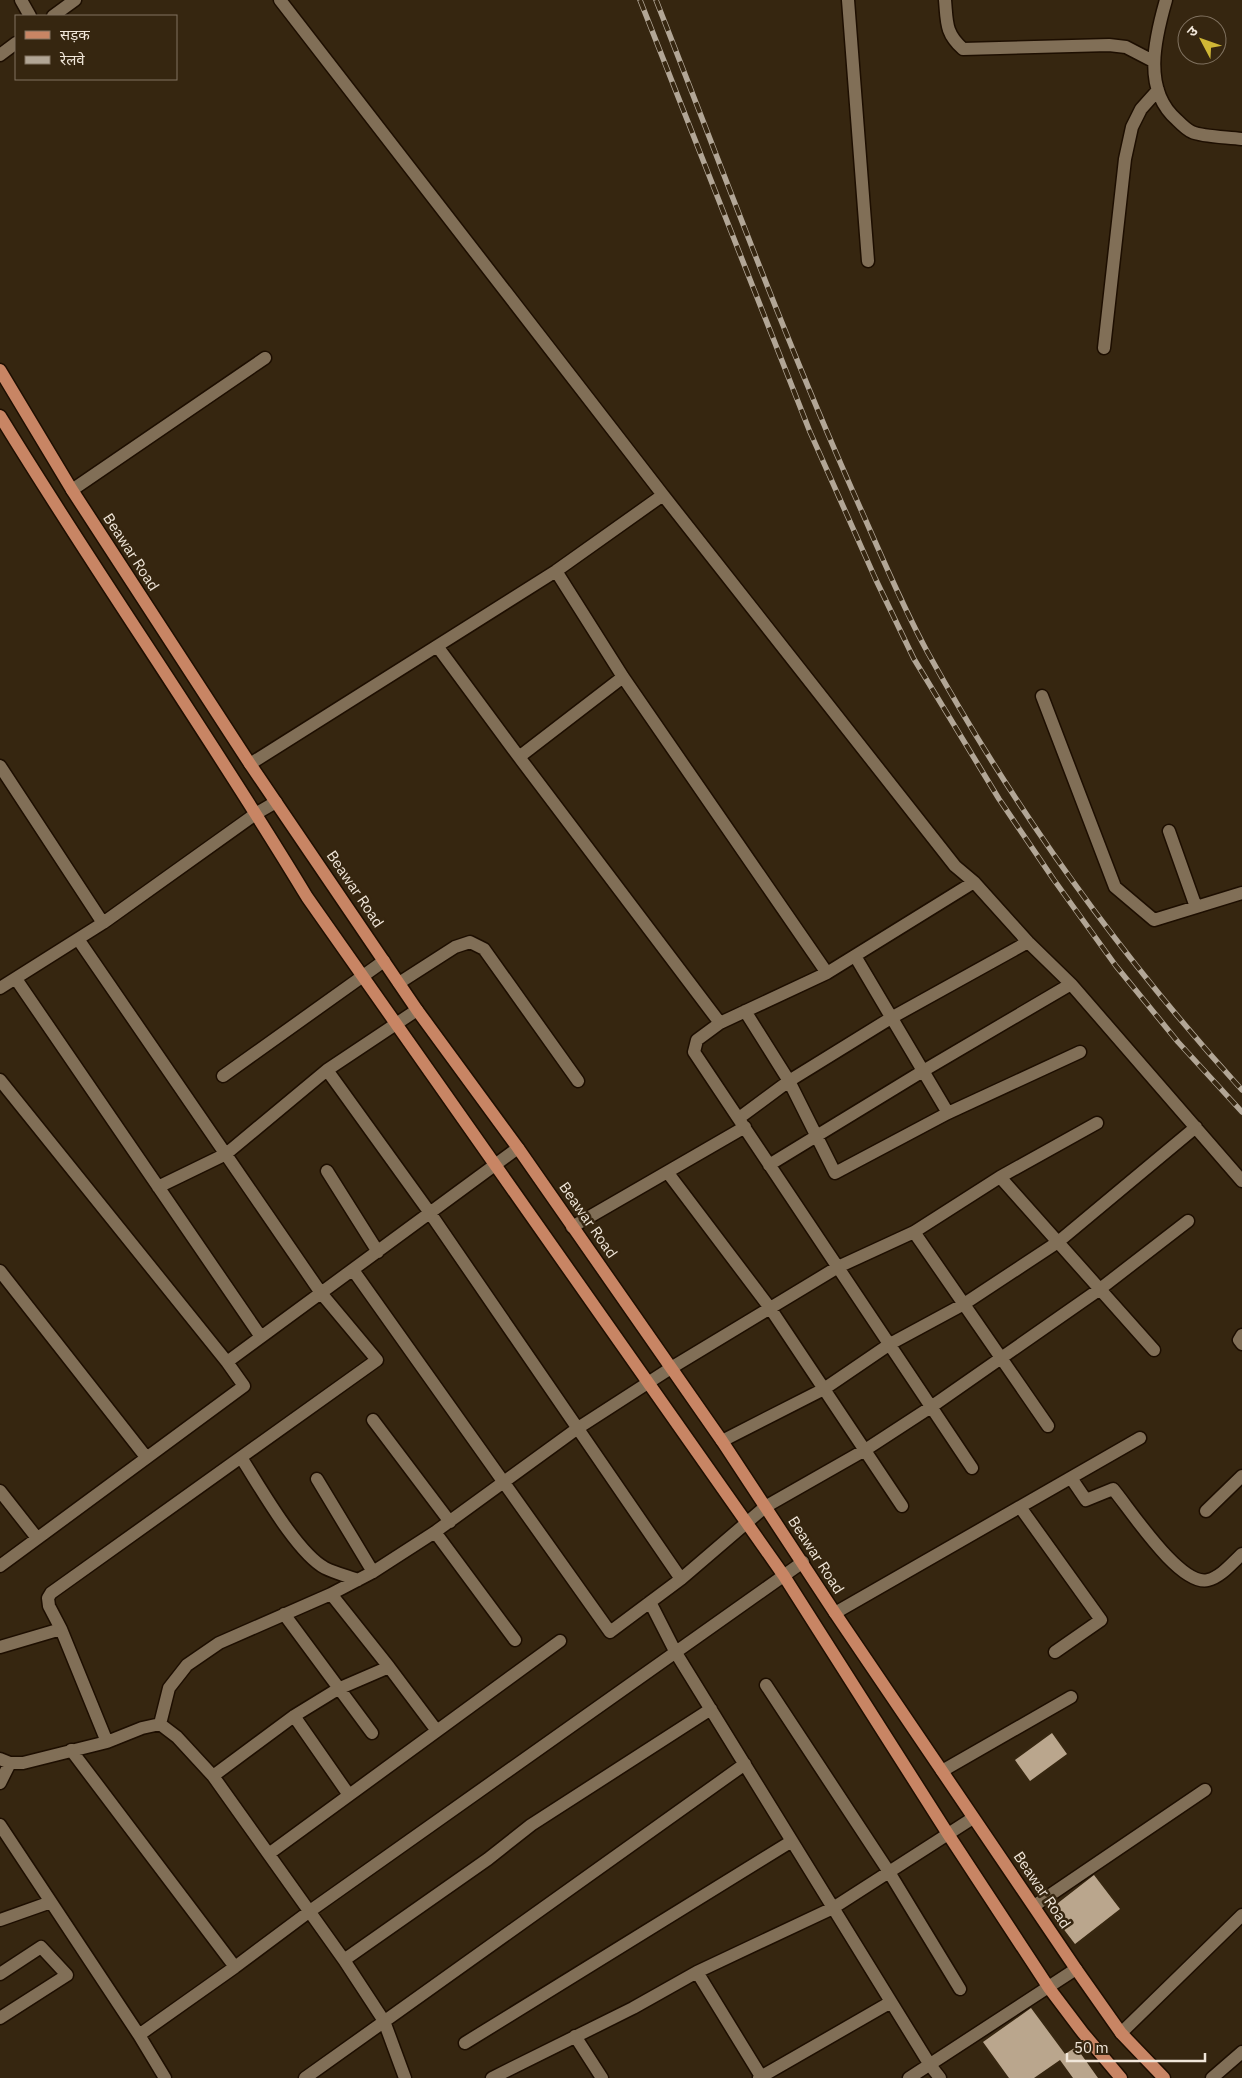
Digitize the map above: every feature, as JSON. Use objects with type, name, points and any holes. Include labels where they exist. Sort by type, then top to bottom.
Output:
[{"type":"main road","name":"Beawar Road","points":[[0,370],[72,490],[250,764],[399,984],[518,1148],[722,1441],[835,1613],[1076,1969],[1121,2033],[1164,2078]]},
{"type":"main road","points":[[0,416],[57,510],[257,814],[307,897],[494,1166],[784,1576],[948,1834],[1049,1988],[1083,2033],[1121,2078]]},
{"type":"street","points":[[21,0],[29,15]]},
{"type":"street","points":[[54,15],[75,0]]},
{"type":"street","points":[[280,0],[663,495],[955,866],[974,882],[1028,942],[1071,984],[1242,1181]]},
{"type":"street","points":[[848,0],[868,261]]},
{"type":"street","points":[[945,0],[947,30],[953,40],[963,49],[1126,46],[1153,61]]},
{"type":"street","points":[[1166,0],[1156,32],[1153,61],[1158,90],[1170,113],[1191,132],[1242,139]]},
{"type":"street","points":[[0,55],[15,44]]},
{"type":"street","points":[[1104,348],[1125,159],[1132,128],[1141,109],[1158,90]]},
{"type":"street","points":[[72,490],[265,358]]},
{"type":"street","points":[[250,764],[556,571],[663,495]]},
{"type":"street","points":[[556,571],[623,677],[828,973]]},
{"type":"street","points":[[437,646],[720,1023]]},
{"type":"street","points":[[519,757],[623,677]]},
{"type":"street","points":[[1042,696],[1115,887],[1154,920],[1242,893]]},
{"type":"street","points":[[0,766],[103,923]]},
{"type":"street","points":[[0,988],[103,923],[276,802]]},
{"type":"street","points":[[1169,831],[1196,907]]},
{"type":"street","points":[[972,1468],[694,1052],[697,1040],[720,1023],[828,973],[974,882]]},
{"type":"street","points":[[78,939],[322,1293],[377,1360],[48,1598],[49,1606],[107,1742]]},
{"type":"street","points":[[399,984],[455,947],[470,942],[484,949],[578,1081]]},
{"type":"street","points":[[572,1228],[668,1173],[742,1122],[788,1081],[891,1018],[1028,942]]},
{"type":"street","points":[[856,956],[948,1113]]},
{"type":"street","points":[[223,1076],[384,961]]},
{"type":"street","points":[[16,979],[261,1337]]},
{"type":"street","points":[[769,1164],[1071,984]]},
{"type":"street","points":[[158,1187],[226,1154],[327,1070],[417,1010]]},
{"type":"street","points":[[745,1010],[788,1081],[836,1173],[948,1113],[1080,1052]]},
{"type":"street","points":[[327,1070],[430,1213],[681,1579]]},
{"type":"street","points":[[0,1080],[227,1362],[244,1386],[0,1566]]},
{"type":"street","points":[[160,1724],[169,1688],[187,1665],[219,1642],[344,1588],[373,1572],[450,1522],[578,1428],[649,1384],[671,1368],[838,1266],[914,1232],[1000,1177],[1097,1123]]},
{"type":"street","points":[[722,1441],[824,1389],[890,1344],[964,1304],[1058,1242],[1196,1127]]},
{"type":"street","points":[[227,1362],[518,1148]]},
{"type":"street","points":[[327,1171],[378,1252]]},
{"type":"street","points":[[668,1173],[770,1308],[902,1506]]},
{"type":"street","points":[[1000,1177],[1154,1350]]},
{"type":"street","points":[[353,1270],[610,1632],[681,1579],[764,1507],[865,1450],[931,1407],[1100,1289],[1188,1221]]},
{"type":"street","points":[[914,1232],[1048,1426]]},
{"type":"street","points":[[0,1271],[146,1457]]},
{"type":"street","points":[[1242,1336],[1239,1340],[1242,1344]]},
{"type":"street","points":[[373,1420],[450,1522]]},
{"type":"street","points":[[835,1613],[1140,1438]]},
{"type":"street","points":[[242,1458],[295,1538],[310,1557],[325,1568],[344,1588],[389,1667],[437,1731]]},
{"type":"street","points":[[1206,1511],[1242,1476]]},
{"type":"street","points":[[1071,1478],[1086,1500],[1112,1489],[1184,1573],[1198,1579],[1208,1580],[1222,1573],[1242,1554]]},
{"type":"street","points":[[318,1479],[373,1572]]},
{"type":"street","points":[[0,1491],[37,1538]]},
{"type":"street","points":[[1020,1507],[1101,1620],[1054,1652]]},
{"type":"street","points":[[435,1532],[515,1640]]},
{"type":"street","points":[[139,2035],[310,1911],[803,1562]]},
{"type":"street","points":[[650,1602],[676,1653],[930,2065],[940,2078]]},
{"type":"street","points":[[284,1614],[372,1733]]},
{"type":"street","points":[[0,1648],[58,1625]]},
{"type":"street","points":[[270,1853],[560,1641]]},
{"type":"street","points":[[213,1776],[294,1716],[338,1689],[389,1667]]},
{"type":"street","points":[[766,1685],[889,1872],[960,1989]]},
{"type":"street","points":[[942,1771],[1071,1697]]},
{"type":"street","points":[[344,1960],[488,1859],[531,1825],[711,1709]]},
{"type":"street","points":[[294,1716],[349,1796]]},
{"type":"street","points":[[0,1783],[5,1761],[22,1763],[107,1742],[142,1728],[160,1724]]},
{"type":"street","points":[[160,1724],[183,1743],[213,1776],[270,1853],[344,1960],[384,2021],[404,2078]]},
{"type":"street","points":[[71,1750],[235,1967]]},
{"type":"street","points":[[305,2078],[745,1764]]},
{"type":"street","points":[[1034,1906],[1204,1790]]},
{"type":"street","points":[[492,2078],[632,2008],[697,1972],[833,1908],[973,1818]]},
{"type":"street","points":[[0,1825],[139,2035],[165,2078]]},
{"type":"street","points":[[465,2043],[792,1841]]},
{"type":"street","points":[[0,1920],[51,1902]]},
{"type":"street","points":[[1121,2033],[1242,1915]]},
{"type":"street","points":[[0,1974],[41,1946],[66,1975],[0,2018]]},
{"type":"street","points":[[909,2078],[1076,1969]]},
{"type":"street","points":[[697,1972],[761,2078],[891,2002]]},
{"type":"street","points":[[575,2036],[602,2078]]},
{"type":"street","points":[[1212,2078],[1242,2052]]},
{"type":"building","points":[[1052,1733],[1067,1754],[1030,1781],[1015,1760]]},
{"type":"building","points":[[1094,1875],[1120,1909],[1075,1944],[1049,1910]]},
{"type":"building","points":[[1031,2008],[1065,2054],[1076,2047],[1098,2078],[1073,2078],[1060,2060],[1034,2078],[1009,2078],[983,2042]]},
{"type":"railway","points":[[640,0],[810,432],[876,580],[914,659],[999,799],[1116,966],[1178,1042],[1242,1112]]},
{"type":"railway","points":[[656,0],[752,248],[827,433],[889,574],[928,653],[997,769],[1072,881],[1154,988],[1242,1090]]}]
